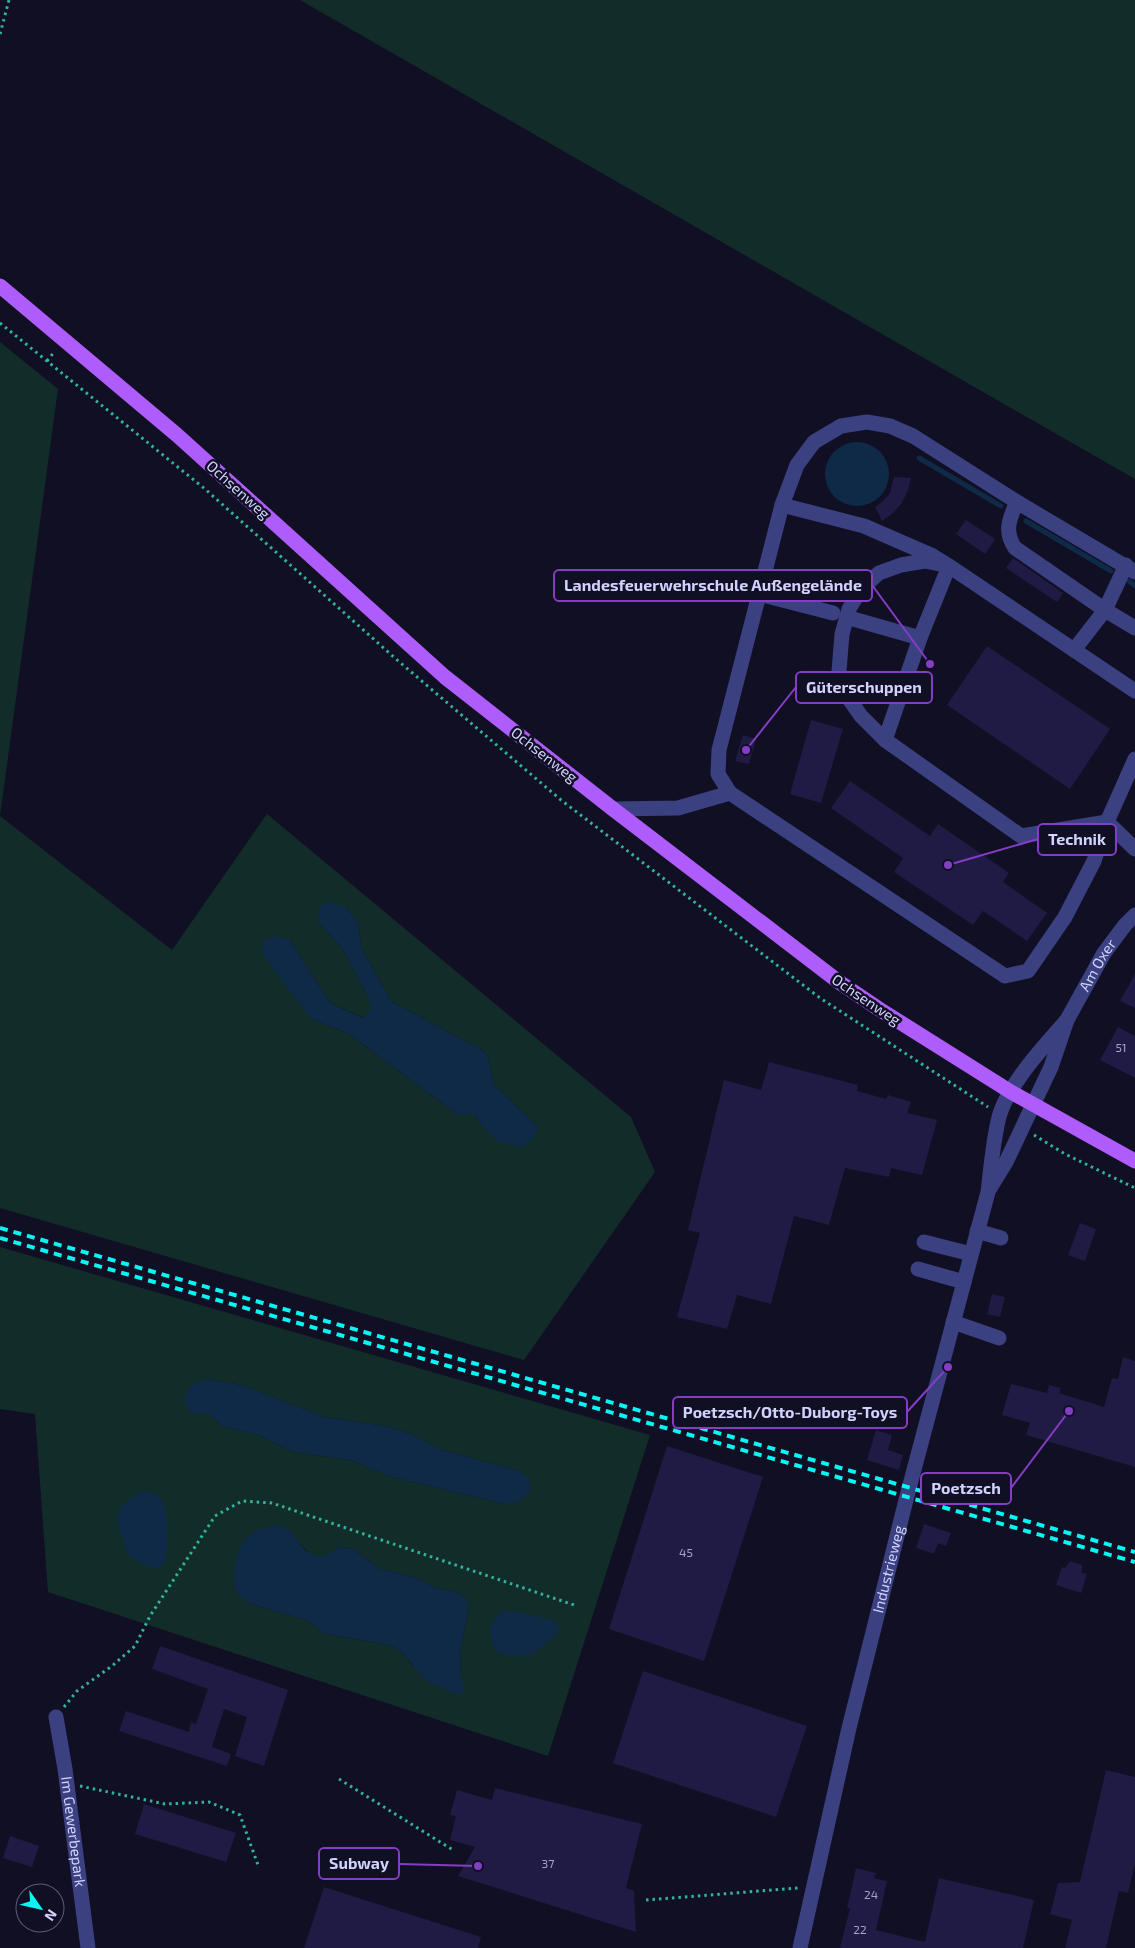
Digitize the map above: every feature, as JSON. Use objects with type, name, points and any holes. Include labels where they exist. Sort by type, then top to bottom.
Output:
[{"type":"main road","name":"Ochsenweg","points":[[0,286],[177,435],[445,677],[613,809],[839,982],[1032,1105],[1135,1161]]},
{"type":"street","points":[[1074,650],[1105,610],[1131,568],[1017,502],[913,436],[890,426],[867,422],[841,426],[814,442],[797,465],[782,505],[719,750],[718,774],[730,793],[1005,976],[1028,972],[1064,917],[1094,861],[1107,822],[1135,759]]},
{"type":"street","points":[[1017,502],[1009,518],[1008,539],[1015,548],[1105,610],[1135,628]]},
{"type":"street","points":[[782,505],[864,526],[933,556],[1135,691]]},
{"type":"street","points":[[949,566],[925,561],[901,565],[879,573],[861,589],[849,609],[842,634],[839,671],[847,696],[861,716],[885,740],[1021,836],[1107,822]]},
{"type":"street","points":[[885,740],[920,638],[949,566]]},
{"type":"street","points":[[759,594],[833,613]]},
{"type":"street","points":[[853,619],[920,638]]},
{"type":"street","points":[[613,809],[678,808],[730,793]]},
{"type":"street","points":[[1107,822],[1135,849]]},
{"type":"street","name":"Am Oxer","points":[[1032,1105],[1051,1067],[1067,1020],[1104,953],[1135,915]]},
{"type":"street","name":"Am Oxer","points":[[1012,1092],[1036,1056],[1067,1020]]},
{"type":"street","name":"Industrieweg","points":[[800,1948],[860,1683],[988,1192],[1000,1115],[1012,1092]]},
{"type":"street","name":"Industrieweg","points":[[988,1192],[1006,1162],[1032,1105]]},
{"type":"street","points":[[977,1231],[1001,1238]]},
{"type":"street","points":[[924,1242],[971,1254]]},
{"type":"street","points":[[918,1269],[964,1282]]},
{"type":"street","points":[[953,1322],[999,1338]]},
{"type":"street","name":"Im Gewerbepark","points":[[56,1717],[67,1785],[88,1948]]},
{"type":"path","points":[[0,34],[9,0]]},
{"type":"path","points":[[1038,1138],[1065,1154],[1135,1188]]},
{"type":"path","points":[[56,1717],[77,1691],[112,1666],[135,1646],[150,1616],[216,1516],[242,1501],[272,1503],[577,1606]]},
{"type":"path","points":[[339,1780],[454,1850]]},
{"type":"path","points":[[67,1785],[92,1788],[165,1804],[209,1802],[240,1816],[258,1865]]},
{"type":"path","points":[[646,1900],[814,1887]]},
{"type":"green space","points":[[300,0],[1135,0],[1135,479]]},
{"type":"green space","points":[[0,342],[58,389],[0,816]]},
{"type":"green space","points":[[267,814],[631,1117],[655,1172],[524,1360],[0,1208],[0,816],[172,950]],"holes":[[[346,907],[358,923],[361,947],[391,1001],[487,1053],[494,1085],[538,1127],[482,1126],[474,1114],[457,1114],[349,1034],[310,1018],[290,940],[330,1003],[364,1018],[370,1011],[370,1001],[343,949],[318,922]]]},
{"type":"green space","points":[[0,1247],[650,1435],[548,1756],[48,1592],[35,1414],[0,1409]],"holes":[[[208,1379],[242,1385],[324,1417],[385,1426],[408,1433],[439,1449],[519,1471],[505,1504],[392,1477],[350,1460],[294,1452],[258,1435],[222,1426],[209,1414]],[[289,1530],[309,1553],[320,1557],[326,1556],[339,1547],[353,1549],[380,1569],[416,1578],[434,1587],[459,1593],[469,1608],[461,1647],[460,1675],[414,1667],[401,1651],[390,1645],[325,1634],[309,1621],[248,1603]]]},
{"type":"water","points":[[857,442],[875,448],[883,456],[889,474],[883,492],[875,500],[857,506],[839,500],[831,492],[825,474],[831,456],[839,448]]},
{"type":"water","points":[[327,902],[346,907],[358,923],[361,947],[391,1001],[487,1053],[494,1085],[538,1127],[534,1138],[522,1147],[498,1142],[482,1126],[474,1114],[457,1114],[349,1034],[310,1018],[262,953],[264,941],[275,936],[290,940],[330,1003],[363,1018],[370,1011],[370,1001],[343,949],[318,922],[319,908]]},
{"type":"water","points":[[208,1379],[242,1385],[324,1417],[385,1426],[408,1433],[439,1449],[519,1471],[530,1479],[530,1491],[521,1501],[505,1504],[392,1477],[350,1460],[294,1452],[258,1435],[222,1426],[209,1414],[191,1413],[185,1405],[186,1393],[193,1385]]},
{"type":"water","points":[[141,1492],[151,1493],[160,1497],[163,1501],[167,1518],[166,1556],[162,1565],[155,1569],[139,1563],[127,1553],[117,1521],[120,1508]]},
{"type":"water","points":[[275,1525],[289,1530],[305,1550],[316,1556],[325,1556],[339,1547],[353,1549],[380,1569],[416,1578],[434,1587],[459,1593],[466,1598],[469,1608],[461,1647],[460,1675],[464,1691],[459,1695],[426,1681],[401,1651],[390,1645],[325,1634],[309,1621],[248,1603],[236,1592],[234,1575],[236,1557],[245,1539],[258,1530]]},
{"type":"water","points":[[503,1611],[521,1612],[556,1621],[559,1629],[555,1636],[531,1655],[507,1656],[495,1650],[490,1633],[494,1620]]},
{"type":"building","points":[[894,477],[911,478],[902,503],[882,521],[875,507],[890,493]]},
{"type":"building","points":[[966,520],[995,539],[985,554],[956,534]]},
{"type":"building","points":[[1013,558],[1063,593],[1057,602],[1006,568]]},
{"type":"building","points":[[987,646],[1110,729],[1070,789],[947,705]]},
{"type":"building","points":[[811,720],[843,729],[821,803],[790,794]]},
{"type":"building","points":[[743,735],[756,739],[749,764],[735,761]]},
{"type":"building","points":[[850,781],[930,836],[938,824],[1009,873],[1003,882],[1047,913],[1027,941],[983,911],[973,925],[894,872],[903,858],[831,808]]},
{"type":"building","points":[[1135,974],[1135,1008],[1120,1001]]},
{"type":"building","points":[[1118,1027],[1135,1036],[1135,1078],[1100,1060]]},
{"type":"building","points":[[769,1062],[858,1085],[857,1091],[886,1099],[888,1095],[911,1102],[907,1113],[937,1120],[922,1175],[891,1168],[889,1177],[845,1168],[829,1225],[794,1216],[771,1304],[737,1295],[727,1329],[677,1317],[700,1233],[688,1230],[724,1080],[761,1090]]},
{"type":"building","points":[[1080,1223],[1096,1229],[1085,1261],[1068,1255]]},
{"type":"building","points":[[992,1294],[1005,1297],[1000,1317],[987,1314]]},
{"type":"building","points":[[1123,1357],[1135,1361],[1135,1467],[1026,1435],[1030,1423],[1002,1415],[1011,1384],[1047,1393],[1049,1385],[1061,1388],[1059,1393],[1104,1407],[1112,1378],[1118,1379]]},
{"type":"building","points":[[876,1430],[892,1435],[888,1450],[903,1455],[899,1470],[867,1460]]},
{"type":"building","points":[[667,1446],[763,1477],[704,1661],[609,1629]]},
{"type":"building","points":[[924,1524],[951,1533],[946,1546],[938,1543],[934,1554],[916,1548]]},
{"type":"building","points":[[1070,1561],[1082,1565],[1082,1573],[1087,1574],[1081,1593],[1056,1585],[1062,1567],[1065,1568]]},
{"type":"building","points":[[160,1646],[288,1690],[264,1766],[235,1756],[247,1717],[224,1709],[212,1747],[231,1754],[227,1766],[119,1731],[126,1711],[189,1732],[191,1722],[196,1724],[208,1689],[152,1669]]},
{"type":"building","points":[[643,1671],[807,1726],[776,1817],[613,1763]]},
{"type":"building","points":[[1106,1770],[1135,1777],[1135,1863],[1128,1893],[1119,1891],[1106,1948],[1065,1948],[1072,1920],[1050,1914],[1058,1883],[1080,1882]]},
{"type":"building","points":[[495,1788],[642,1824],[626,1888],[634,1891],[636,1932],[458,1876],[475,1847],[450,1840],[456,1816],[450,1815],[457,1790],[492,1800]]},
{"type":"building","points":[[144,1804],[236,1833],[226,1862],[135,1834]]},
{"type":"building","points":[[10,1836],[39,1846],[32,1867],[3,1858]]},
{"type":"building","points":[[856,1868],[876,1873],[874,1878],[887,1881],[876,1930],[925,1942],[939,1878],[1034,1900],[1023,1948],[840,1948],[850,1908],[847,1908]]},
{"type":"building","points":[[324,1887],[481,1937],[478,1948],[304,1948]]},
{"type":"waterway","points":[[919,458],[1001,506]]},
{"type":"waterway","points":[[1026,521],[1111,571]]},
{"type":"waterway","points":[[1129,581],[1135,586]]},
{"type":"railway","points":[[0,1228],[1135,1552]]},
{"type":"railway","points":[[0,1238],[1135,1562]]},
{"type":"place","name":"Landesfeuerwehrschule Außengelände","points":[[930,664]]},
{"type":"place","name":"Güterschuppen","points":[[746,750]]},
{"type":"place","name":"Technik","points":[[948,865]]},
{"type":"place","name":"Poetzsch/Otto-Duborg-Toys","points":[[948,1367]]},
{"type":"place","name":"Poetzsch","points":[[1069,1411]]},
{"type":"place","name":"Subway","points":[[478,1866]]}]
